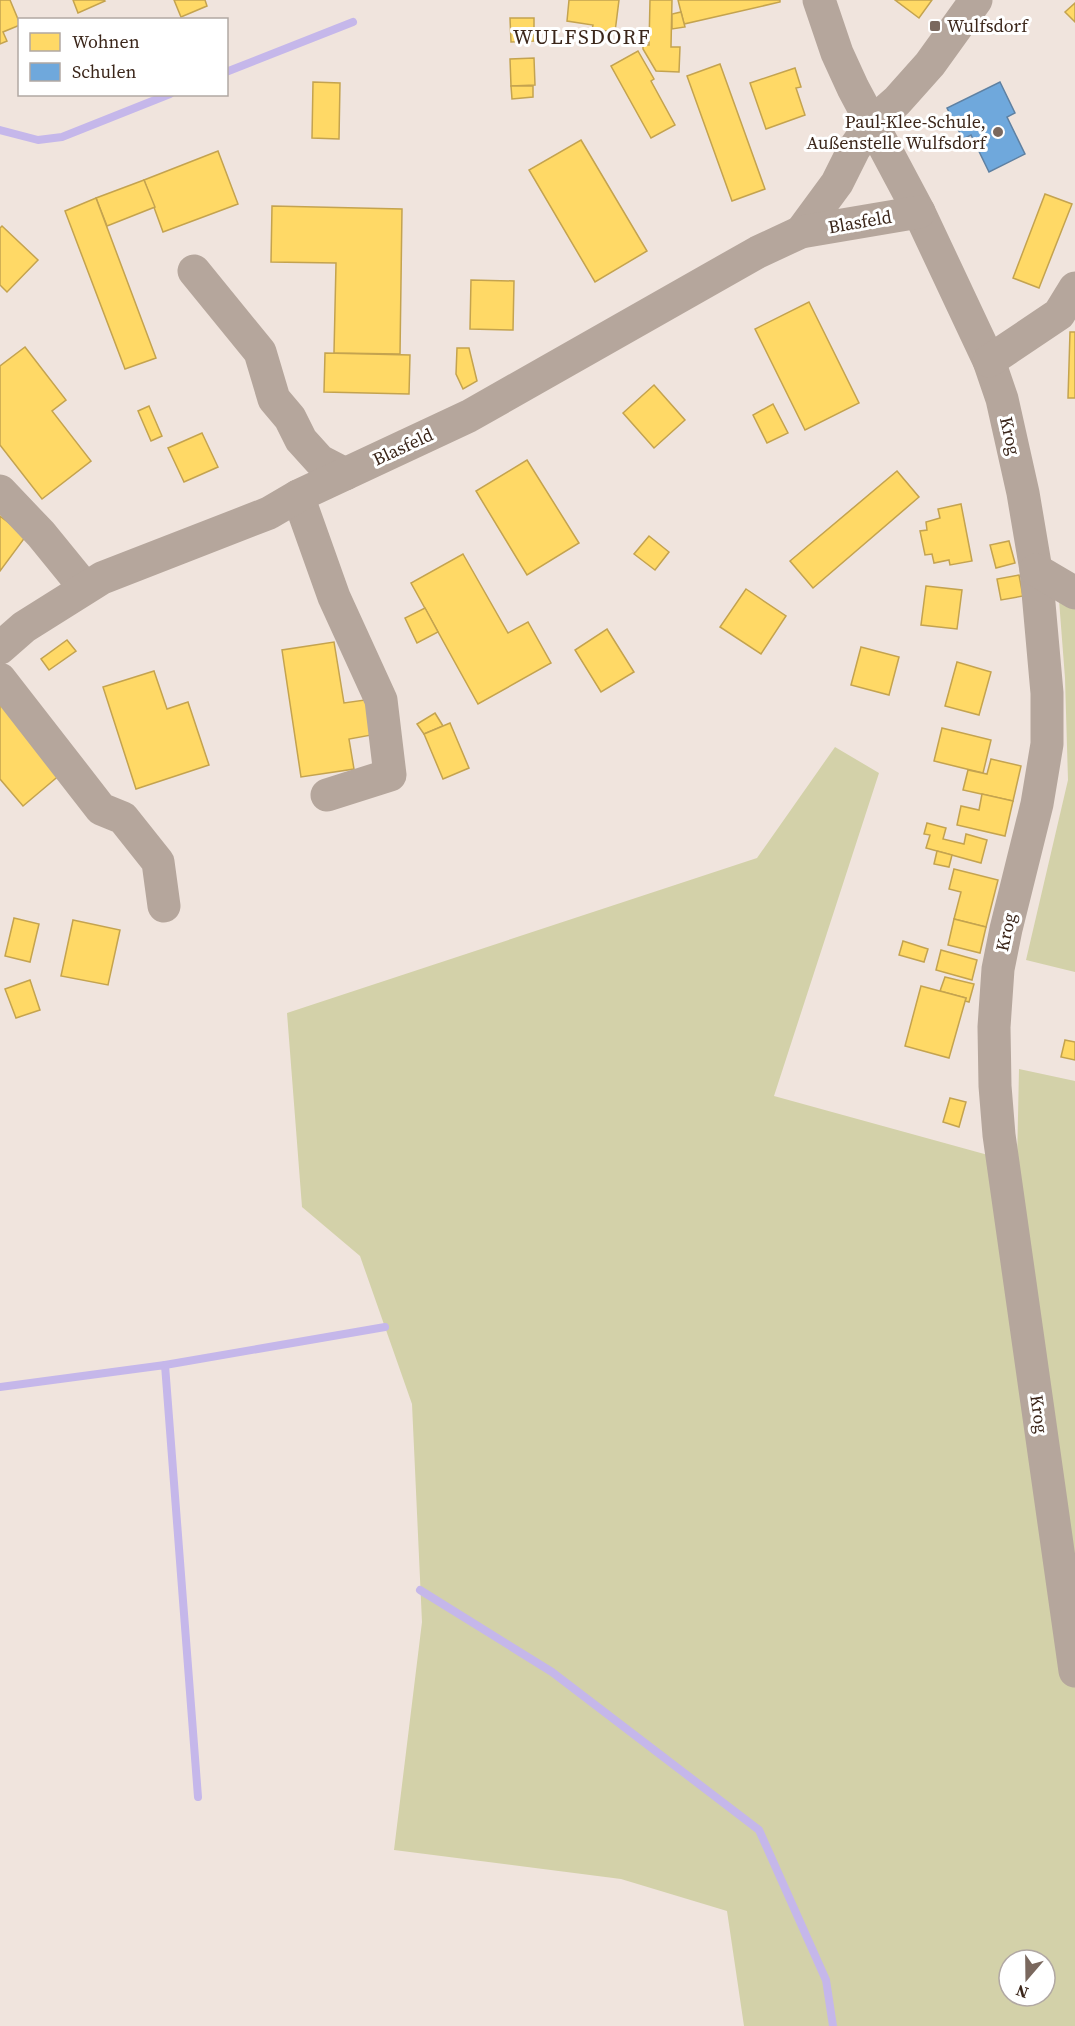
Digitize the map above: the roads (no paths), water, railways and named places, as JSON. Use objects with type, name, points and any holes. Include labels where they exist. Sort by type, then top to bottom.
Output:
[{"type":"street","name":"Krog","points":[[819,0],[837,53],[853,88],[919,212],[989,361],[1002,399],[1023,493],[1036,570],[1047,693],[1047,744],[1037,804],[998,969],[994,1027],[995,1086],[1001,1146],[1075,1671]]},
{"type":"street","name":"Blasfeld","points":[[801,232],[837,183],[854,149],[872,123],[897,101],[930,64],[976,0]]},
{"type":"street","name":"Blasfeld","points":[[0,648],[24,627],[102,578],[269,513],[298,496],[469,416],[758,252],[801,232],[919,212]]},
{"type":"street","points":[[194,272],[260,352],[274,399],[290,418],[301,440],[320,461],[345,474]]},
{"type":"street","points":[[989,361],[1059,314],[1075,288]]},
{"type":"street","points":[[0,491],[41,534],[85,588]]},
{"type":"street","points":[[298,496],[334,597],[381,700],[390,775],[327,795]]},
{"type":"street","points":[[1036,570],[1075,593]]},
{"type":"street","points":[[0,679],[101,809],[123,818],[158,862],[164,906]]},
{"type":"waterway","points":[[228,71],[353,22]]},
{"type":"waterway","points":[[0,130],[38,140],[62,137],[165,96]]},
{"type":"waterway","points":[[165,1365],[385,1327]]},
{"type":"waterway","points":[[0,1387],[165,1365],[198,1797]]},
{"type":"waterway","points":[[420,1590],[552,1672],[759,1830],[826,1980],[833,2026]]},
{"type":"place","name":"Wulfsdorf","points":[[935,26]]},
{"type":"place","name":"Paul-Klee-Schule, Außenstelle Wulfsdorf","points":[[998,132]]},
{"type":"district","name":"WULFSDORF","points":[[582,37]]}]
